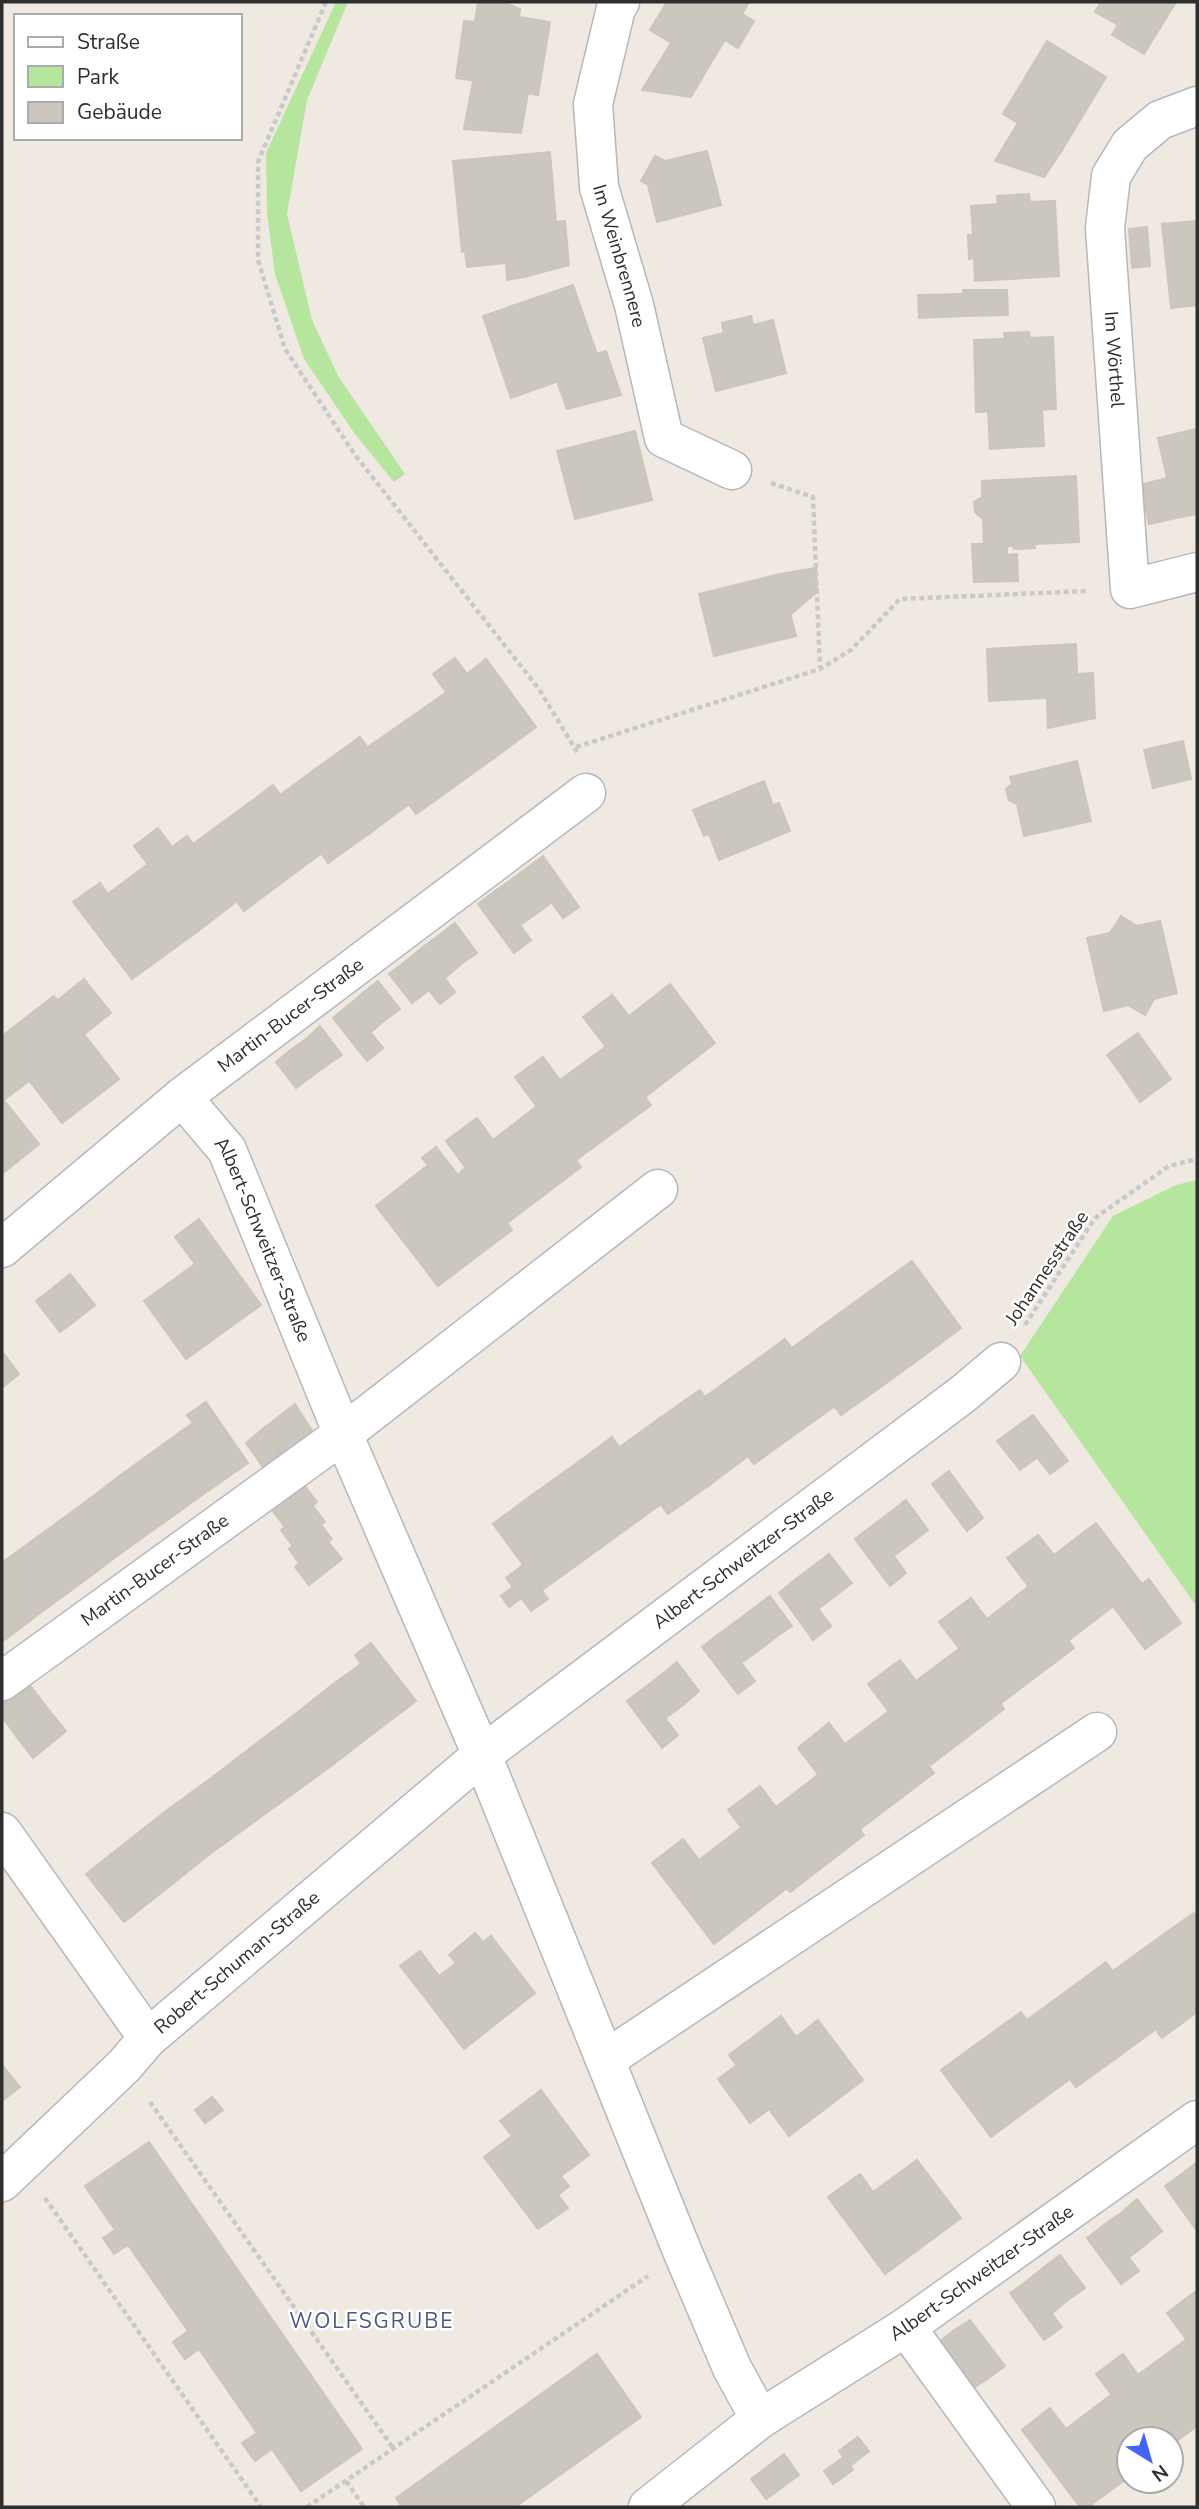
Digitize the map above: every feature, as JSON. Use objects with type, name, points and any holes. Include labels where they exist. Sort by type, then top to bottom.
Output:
[{"type":"street","name":"Im Weinbrennere","points":[[620,2],[616,8],[593,104],[599,187],[634,304],[664,438],[732,470]]},
{"type":"street","name":"Im Wörthel","points":[[1130,589],[1105,228],[1111,176],[1130,145],[1140,136],[1160,120],[1197,106]]},
{"type":"street","points":[[1130,589],[1197,572]]},
{"type":"street","name":"Martin-Bucer-Straße","points":[[2,1248],[182,1097],[586,793]]},
{"type":"street","name":"Albert-Schweitzer-Straße","points":[[182,1097],[227,1150],[343,1434],[482,1755],[683,2253],[732,2368],[760,2419]]},
{"type":"street","points":[[343,1434],[658,1189]]},
{"type":"street","name":"Albert-Schweitzer-Straße","points":[[482,1755],[963,1394],[1001,1362]]},
{"type":"street","name":"Martin-Bucer-Straße","points":[[2,1682],[343,1434]]},
{"type":"street","points":[[605,2060],[1097,1732]]},
{"type":"street","name":"Robert-Schuman-Straße","points":[[12,2174],[124,2066],[148,2038],[482,1755]]},
{"type":"street","points":[[2,1832],[148,2038]]},
{"type":"street","name":"Albert-Schweitzer-Straße","points":[[648,2507],[760,2419],[906,2327],[1197,2120]]},
{"type":"street","points":[[906,2327],[1036,2507]]},
{"type":"path","points":[[326,2],[258,162],[258,260],[285,349],[355,456],[539,689],[576,747],[586,793]]},
{"type":"path","points":[[732,470],[813,497],[820,669]]},
{"type":"path","points":[[576,747],[820,669],[851,650],[900,599],[1130,589]]},
{"type":"path","name":"Johannesstraße","points":[[1001,1362],[1096,1218],[1169,1166],[1197,1159]]},
{"type":"path","points":[[124,2066],[393,2448]]},
{"type":"path","points":[[12,2174],[261,2507]]},
{"type":"path","points":[[307,2507],[683,2253]]},
{"type":"path","points":[[346,2481],[364,2507]]},
{"type":"green space","points":[[336,2],[348,2],[307,100],[287,214],[312,320],[338,376],[405,474],[394,482],[355,434],[304,359],[275,274],[267,213],[266,153]]},
{"type":"green space","points":[[1197,1180],[1197,1607],[1020,1356],[1113,1216],[1176,1185]]},
{"type":"building","points":[[478,2],[502,2],[520,9],[519,17],[550,22],[538,95],[503,89],[503,85],[456,78],[464,21],[475,22]]},
{"type":"building","points":[[667,2],[749,2],[742,14],[754,21],[738,48],[725,40],[709,66],[650,30]]},
{"type":"building","points":[[1101,2],[1176,2],[1144,54],[1112,35],[1118,25],[1095,12]]},
{"type":"building","points":[[1047,41],[1106,77],[1062,150],[1003,114]]},
{"type":"building","points":[[671,43],[709,66],[691,97],[642,90]]},
{"type":"building","points":[[473,81],[503,85],[503,89],[528,93],[521,133],[464,129]]},
{"type":"building","points":[[1018,123],[1062,150],[1044,177],[995,161]]},
{"type":"building","points":[[707,151],[721,205],[657,222],[648,185],[641,181],[655,156],[665,161]]},
{"type":"building","points":[[550,152],[556,222],[519,226],[524,277],[507,280],[506,263],[467,267],[465,251],[462,252],[453,161]]},
{"type":"building","points":[[1029,194],[1030,202],[1055,201],[1059,276],[975,281],[974,258],[969,259],[968,235],[973,235],[971,206],[998,204],[997,196]]},
{"type":"building","points":[[565,221],[569,265],[524,277],[519,226]]},
{"type":"building","points":[[1197,221],[1197,305],[1171,308],[1162,224]]},
{"type":"building","points":[[1147,227],[1150,266],[1132,268],[1129,229]]},
{"type":"building","points":[[573,285],[601,366],[511,398],[483,316]]},
{"type":"building","points":[[963,290],[1007,290],[1008,315],[963,316]]},
{"type":"building","points":[[963,294],[963,316],[919,318],[918,295]]},
{"type":"building","points":[[751,316],[753,325],[773,320],[786,373],[716,391],[703,338],[724,333],[722,323]]},
{"type":"building","points":[[1029,332],[1030,338],[1053,337],[1056,409],[976,412],[974,340],[1005,339],[1004,333]]},
{"type":"building","points":[[606,351],[621,395],[567,409],[557,381],[601,366],[597,354]]},
{"type":"building","points":[[1042,410],[1044,446],[1003,448],[1001,411]]},
{"type":"building","points":[[988,411],[1001,411],[1003,448],[990,449]]},
{"type":"building","points":[[1196,429],[1197,514],[1176,518],[1158,438]]},
{"type":"building","points":[[635,431],[652,500],[575,519],[557,451]]},
{"type":"building","points":[[1076,476],[1079,542],[1034,544],[1035,548],[984,547],[983,519],[975,512],[974,502],[982,497],[982,481]]},
{"type":"building","points":[[1167,478],[1176,518],[1149,524],[1140,485]]},
{"type":"building","points":[[972,544],[984,544],[984,547],[1007,546],[1007,555],[1017,554],[1018,581],[974,582]]},
{"type":"building","points":[[816,568],[817,592],[790,615],[780,574]]},
{"type":"building","points":[[780,574],[796,636],[714,656],[699,594]]},
{"type":"building","points":[[1076,644],[1078,696],[989,701],[987,649]]},
{"type":"building","points":[[455,658],[467,674],[486,659],[536,727],[494,758],[433,674]]},
{"type":"building","points":[[1093,673],[1095,718],[1048,728],[1047,699],[1078,696],[1078,674]]},
{"type":"building","points":[[447,692],[494,758],[455,786],[407,720]]},
{"type":"building","points":[[407,720],[455,786],[416,814],[368,747]]},
{"type":"building","points":[[360,737],[409,804],[370,833],[321,765]]},
{"type":"building","points":[[1183,741],[1191,779],[1153,788],[1144,750]]},
{"type":"building","points":[[1077,761],[1091,821],[1024,836],[1017,804],[1009,800],[1006,789],[1012,784],[1010,777]]},
{"type":"building","points":[[321,765],[370,833],[328,863],[280,795]]},
{"type":"building","points":[[764,781],[773,805],[779,803],[790,831],[719,860],[709,834],[704,836],[693,810]]},
{"type":"building","points":[[273,785],[323,852],[284,881],[234,814]]},
{"type":"building","points":[[234,814],[284,881],[244,911],[193,844]]},
{"type":"building","points":[[158,828],[172,847],[187,836],[237,901],[198,931],[134,846]]},
{"type":"building","points":[[543,856],[579,907],[563,918],[527,868]]},
{"type":"building","points":[[148,864],[198,931],[132,979],[73,902],[100,883],[108,894]]},
{"type":"building","points":[[527,868],[552,902],[536,914],[511,880]]},
{"type":"building","points":[[511,880],[536,914],[520,925],[495,891]]},
{"type":"building","points":[[495,891],[531,940],[514,953],[478,904]]},
{"type":"building","points":[[1121,916],[1137,926],[1160,921],[1177,993],[1154,999],[1145,1015],[1128,1005],[1104,1011],[1087,938],[1110,933]]},
{"type":"building","points":[[455,923],[477,953],[460,965],[438,936]]},
{"type":"building","points":[[438,936],[460,965],[445,978],[422,948]]},
{"type":"building","points":[[422,948],[455,992],[440,1004],[406,961]]},
{"type":"building","points":[[406,961],[429,990],[412,1003],[389,974]]},
{"type":"building","points":[[84,979],[111,1013],[84,1034],[57,1001]]},
{"type":"building","points":[[378,981],[400,1009],[385,1020],[363,993]]},
{"type":"building","points":[[670,984],[715,1043],[645,1097],[583,1017],[612,995],[629,1016]]},
{"type":"building","points":[[363,993],[385,1020],[371,1032],[349,1005]]},
{"type":"building","points":[[54,996],[119,1079],[62,1123],[2,1045],[2,1036]]},
{"type":"building","points":[[349,1005],[383,1048],[367,1061],[333,1018]]},
{"type":"building","points":[[320,1026],[342,1055],[327,1065],[306,1039]]},
{"type":"building","points":[[1138,1033],[1150,1050],[1119,1071],[1107,1055]]},
{"type":"building","points":[[306,1039],[327,1065],[312,1076],[292,1049]]},
{"type":"building","points":[[2,1046],[29,1081],[4,1100],[2,1098]]},
{"type":"building","points":[[607,1046],[651,1105],[576,1160],[515,1077],[543,1057],[560,1080]]},
{"type":"building","points":[[292,1049],[312,1076],[296,1088],[276,1062]]},
{"type":"building","points":[[1150,1050],[1171,1079],[1140,1102],[1119,1071]]},
{"type":"building","points":[[2,1098],[39,1144],[2,1174]]},
{"type":"building","points":[[536,1107],[581,1167],[507,1223],[446,1141],[477,1118],[493,1140]]},
{"type":"building","points":[[436,1147],[458,1175],[465,1168],[512,1230],[438,1286],[376,1206],[428,1165],[422,1158]]},
{"type":"building","points":[[199,1219],[261,1305],[186,1359],[144,1301],[195,1264],[175,1237]]},
{"type":"building","points":[[912,1261],[961,1328],[922,1357],[873,1289]]},
{"type":"building","points":[[70,1274],[95,1305],[76,1320],[53,1288]]},
{"type":"building","points":[[53,1288],[76,1320],[60,1332],[36,1301]]},
{"type":"building","points":[[873,1289],[922,1357],[882,1386],[833,1318]]},
{"type":"building","points":[[833,1318],[882,1386],[841,1415],[792,1348]]},
{"type":"building","points":[[785,1339],[835,1406],[794,1435],[745,1368]]},
{"type":"building","points":[[2,1351],[19,1374],[3,1387],[2,1385]]},
{"type":"building","points":[[745,1368],[794,1435],[754,1464],[705,1397]]},
{"type":"building","points":[[700,1390],[748,1456],[708,1486],[660,1418]]},
{"type":"building","points":[[206,1402],[248,1463],[202,1495],[165,1443],[193,1423],[187,1415]]},
{"type":"building","points":[[295,1404],[316,1437],[285,1461],[264,1428]]},
{"type":"building","points":[[1033,1415],[1068,1461],[1050,1474],[1015,1428]]},
{"type":"building","points":[[660,1418],[708,1486],[668,1514],[620,1447]]},
{"type":"building","points":[[264,1428],[285,1461],[268,1474],[246,1443]]},
{"type":"building","points":[[1015,1428],[1038,1457],[1020,1470],[997,1441]]},
{"type":"building","points":[[612,1437],[661,1504],[621,1533],[573,1466]]},
{"type":"building","points":[[165,1443],[202,1495],[163,1523],[125,1472]]},
{"type":"building","points":[[573,1466],[621,1533],[581,1562],[532,1495]]},
{"type":"building","points":[[949,1471],[983,1518],[967,1531],[932,1484]]},
{"type":"building","points":[[125,1472],[163,1523],[121,1553],[84,1503]]},
{"type":"building","points":[[304,1485],[317,1502],[285,1527],[272,1510]]},
{"type":"building","points":[[532,1495],[581,1562],[542,1590],[493,1524]]},
{"type":"building","points":[[906,1500],[928,1530],[911,1543],[888,1514]]},
{"type":"building","points":[[84,1503],[121,1553],[81,1583],[43,1533]]},
{"type":"building","points":[[313,1506],[325,1522],[292,1545],[281,1530]]},
{"type":"building","points":[[888,1514],[911,1543],[893,1556],[872,1526]]},
{"type":"building","points":[[1096,1523],[1142,1584],[1069,1640],[1007,1558],[1038,1535],[1054,1555]]},
{"type":"building","points":[[321,1525],[332,1539],[299,1563],[289,1549]]},
{"type":"building","points":[[872,1526],[906,1573],[890,1586],[855,1539]]},
{"type":"building","points":[[43,1533],[81,1583],[40,1613],[3,1562]]},
{"type":"building","points":[[328,1542],[342,1559],[309,1585],[295,1567]]},
{"type":"building","points":[[829,1554],[852,1583],[835,1596],[812,1567]]},
{"type":"building","points":[[2,1563],[40,1613],[2,1642]]},
{"type":"building","points":[[523,1565],[548,1599],[531,1611],[506,1578]]},
{"type":"building","points":[[812,1567],[835,1596],[818,1609],[796,1579]]},
{"type":"building","points":[[796,1579],[831,1626],[813,1640],[779,1593]]},
{"type":"building","points":[[1149,1579],[1181,1623],[1145,1649],[1113,1606]]},
{"type":"building","points":[[513,1587],[521,1598],[509,1607],[501,1596]]},
{"type":"building","points":[[1028,1587],[1074,1648],[1001,1703],[939,1622],[971,1598],[987,1619]]},
{"type":"building","points":[[770,1596],[792,1626],[776,1637],[754,1608]]},
{"type":"building","points":[[754,1608],[776,1637],[759,1650],[737,1621]]},
{"type":"building","points":[[737,1621],[759,1650],[741,1663],[719,1634]]},
{"type":"building","points":[[719,1634],[755,1681],[738,1694],[702,1647]]},
{"type":"building","points":[[371,1643],[416,1701],[371,1735],[332,1685],[361,1664],[355,1655]]},
{"type":"building","points":[[959,1649],[1004,1709],[929,1766],[868,1684],[900,1660],[916,1681]]},
{"type":"building","points":[[677,1662],[699,1691],[683,1705],[660,1676]]},
{"type":"building","points":[[660,1676],[683,1705],[665,1718],[643,1689]]},
{"type":"building","points":[[25,1679],[39,1697],[6,1722],[2,1718],[2,1697]]},
{"type":"building","points":[[332,1685],[371,1735],[331,1766],[293,1716]]},
{"type":"building","points":[[643,1689],[678,1735],[662,1748],[627,1701]]},
{"type":"building","points":[[39,1697],[52,1714],[19,1740],[6,1722]]},
{"type":"building","points":[[888,1712],[934,1773],[860,1829],[798,1748],[829,1723],[845,1744]]},
{"type":"building","points":[[52,1714],[66,1731],[33,1758],[19,1740]]},
{"type":"building","points":[[293,1716],[331,1766],[291,1795],[253,1746]]},
{"type":"building","points":[[253,1746],[291,1795],[251,1824],[214,1776]]},
{"type":"building","points":[[818,1775],[864,1835],[790,1892],[728,1810],[760,1786],[776,1807]]},
{"type":"building","points":[[214,1776],[251,1824],[207,1856],[170,1808]]},
{"type":"building","points":[[170,1808],[207,1856],[171,1885],[133,1837]]},
{"type":"building","points":[[741,1828],[787,1888],[714,1944],[652,1863],[683,1839],[699,1860]]},
{"type":"building","points":[[133,1837],[171,1885],[124,1922],[86,1874]]},
{"type":"building","points":[[1194,1913],[1197,1917],[1197,2002],[1153,1942]]},
{"type":"building","points":[[475,1933],[483,1942],[456,1963],[449,1955]]},
{"type":"building","points":[[491,1936],[535,1993],[464,2049],[420,1991]]},
{"type":"building","points":[[1153,1942],[1197,2002],[1197,2012],[1162,2038],[1113,1971]]},
{"type":"building","points":[[420,1951],[439,1976],[420,1991],[400,1966]]},
{"type":"building","points":[[1106,1962],[1156,2029],[1115,2059],[1067,1991]]},
{"type":"building","points":[[1067,1991],[1115,2059],[1076,2087],[1027,2020]]},
{"type":"building","points":[[1021,2012],[1070,2079],[1030,2108],[981,2041]]},
{"type":"building","points":[[781,2016],[796,2037],[818,2020],[863,2080],[789,2136],[729,2055]]},
{"type":"building","points":[[981,2041],[1030,2108],[991,2137],[941,2070]]},
{"type":"building","points":[[2,2065],[20,2087],[2,2101]]},
{"type":"building","points":[[737,2065],[769,2109],[750,2123],[718,2079]]},
{"type":"building","points":[[541,2090],[589,2155],[561,2176],[569,2186],[558,2195],[568,2208],[538,2229],[484,2157],[512,2136],[500,2121]]},
{"type":"building","points":[[212,2097],[223,2110],[205,2123],[195,2110]]},
{"type":"building","points":[[149,2142],[362,2449],[301,2491],[272,2449],[255,2461],[242,2443],[257,2433],[199,2349],[185,2359],[173,2342],[188,2331],[128,2245],[114,2254],[103,2238],[115,2230],[85,2186]]},
{"type":"building","points":[[917,2160],[961,2218],[885,2274],[828,2197],[860,2174],[873,2192]]},
{"type":"building","points":[[1197,2162],[1197,2195],[1182,2174]]},
{"type":"building","points":[[1182,2174],[1197,2195],[1197,2231],[1165,2186]]},
{"type":"building","points":[[1137,2199],[1162,2231],[1146,2244],[1121,2213]]},
{"type":"building","points":[[1121,2213],[1146,2244],[1128,2258],[1104,2225]]},
{"type":"building","points":[[1104,2225],[1139,2271],[1121,2284],[1087,2238]]},
{"type":"building","points":[[1060,2255],[1085,2288],[1068,2300],[1043,2268]]},
{"type":"building","points":[[1043,2268],[1068,2300],[1051,2314],[1027,2281]]},
{"type":"building","points":[[1027,2281],[1062,2327],[1044,2340],[1010,2293]]},
{"type":"building","points":[[1197,2292],[1197,2354],[1167,2313]]},
{"type":"building","points":[[970,2320],[1005,2366],[987,2379],[953,2331]]},
{"type":"building","points":[[953,2331],[987,2379],[969,2391],[935,2345]]},
{"type":"building","points":[[1187,2339],[1197,2354],[1197,2426],[1185,2435],[1185,2425],[1134,2425],[1096,2374],[1123,2354],[1138,2375]]},
{"type":"building","points":[[597,2354],[641,2417],[515,2507],[402,2507],[396,2498]]},
{"type":"building","points":[[1111,2395],[1134,2425],[1115,2425],[1115,2487],[1088,2507],[1080,2507],[1022,2430],[1050,2408],[1066,2429]]},
{"type":"building","points":[[858,2437],[869,2451],[850,2466],[839,2451]]},
{"type":"building","points":[[784,2454],[799,2475],[766,2499],[751,2479]]},
{"type":"building","points":[[844,2457],[853,2470],[833,2484],[824,2471]]},
{"type":"district","name":"WOLFSGRUBE","points":[[372,2321]]}]
